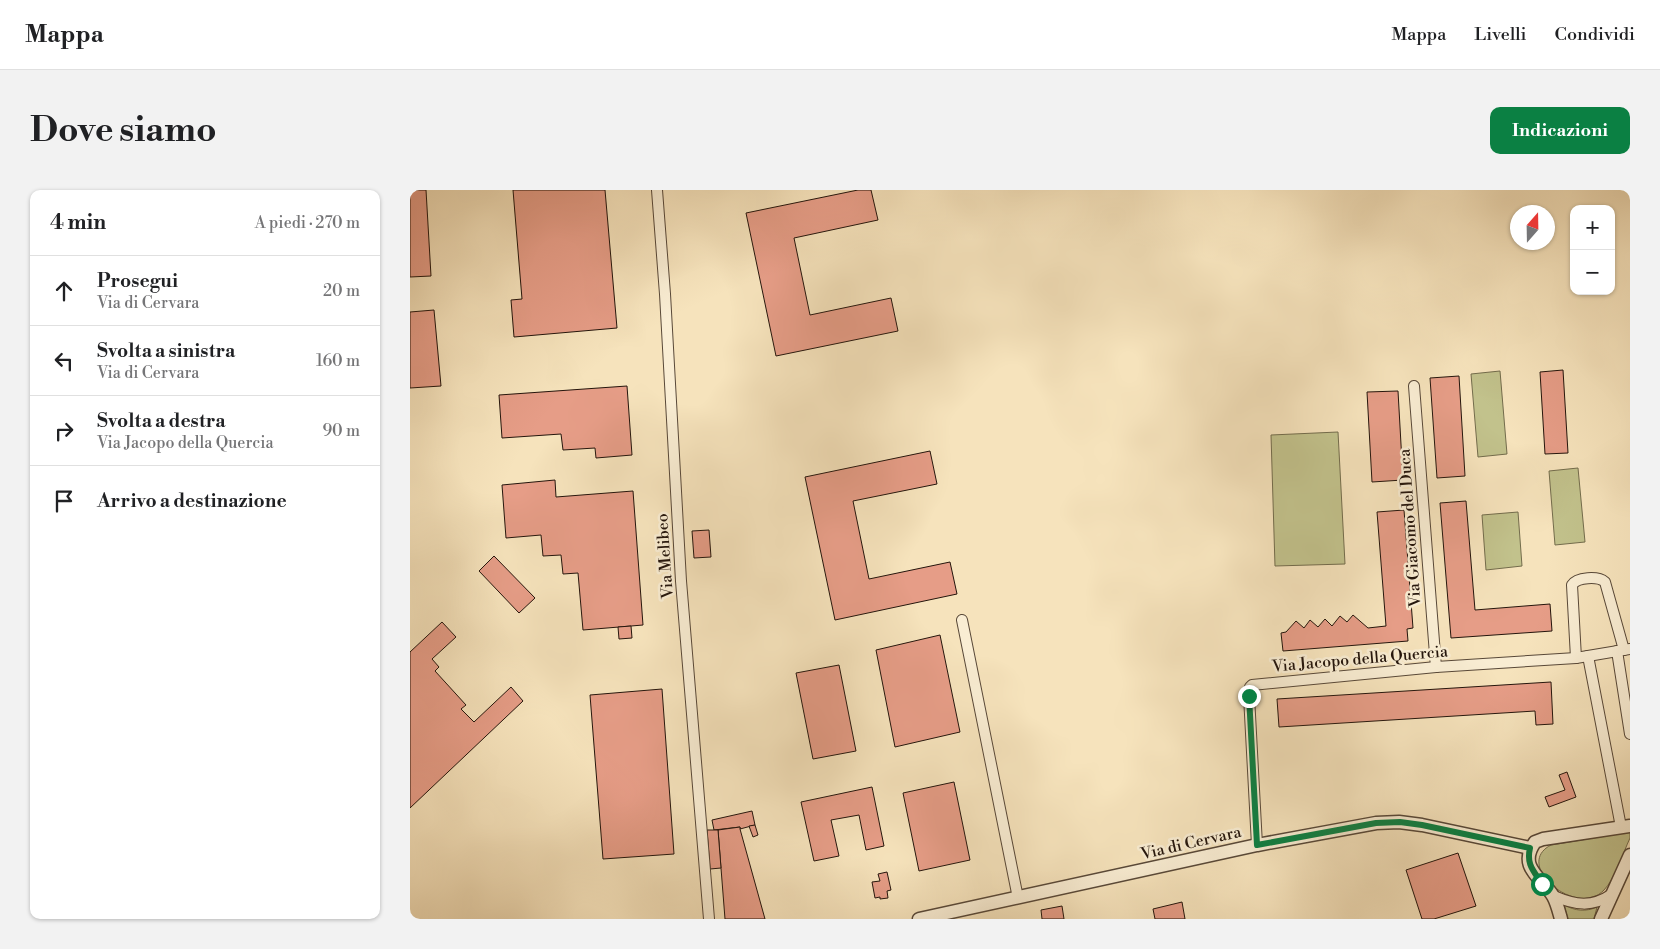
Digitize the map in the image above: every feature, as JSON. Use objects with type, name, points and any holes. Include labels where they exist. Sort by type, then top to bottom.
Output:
[{"type":"street","name":"Via Melibeo","points":[[657,190],[665,294],[681,581],[709,919]]},
{"type":"street","name":"Via Giacomo del Duca","points":[[1414,386],[1436,667]]},
{"type":"street","points":[[1576,658],[1572,585],[1576,580],[1599,578],[1605,582],[1623,650],[1630,734]]},
{"type":"street","points":[[962,620],[1018,898]]},
{"type":"street","name":"Via Jacopo della Quercia","points":[[1257,845],[1249,696],[1252,685],[1436,667],[1576,658],[1623,650]]},
{"type":"street","points":[[1588,656],[1625,826],[1543,839],[1534,842],[1528,856],[1529,864],[1542,884],[1554,896],[1573,904],[1587,904],[1612,894]]},
{"type":"street","name":"Via di Cervara","points":[[919,919],[1257,845],[1376,823],[1400,822],[1422,825],[1530,848]]},
{"type":"street","points":[[1601,919],[1630,856]]},
{"type":"street","points":[[1554,896],[1561,919]]},
{"type":"green space","points":[[1500,371],[1507,454],[1478,457],[1471,374]]},
{"type":"green space","points":[[1338,432],[1345,564],[1275,566],[1271,435]]},
{"type":"green space","points":[[1578,468],[1585,542],[1555,545],[1549,471]]},
{"type":"green space","points":[[1518,512],[1522,566],[1486,570],[1482,515]]},
{"type":"green space","points":[[1630,832],[1630,838],[1612,879],[1604,890],[1592,897],[1579,898],[1565,894],[1553,886],[1544,876],[1539,865],[1541,854],[1551,845]]},
{"type":"green space","points":[[1564,905],[1580,910],[1597,907],[1594,919],[1568,919]]},
{"type":"building","points":[[410,190],[426,190],[431,276],[410,277]]},
{"type":"building","points":[[513,190],[605,190],[617,328],[514,337],[511,300],[522,299]]},
{"type":"building","points":[[858,190],[871,190],[878,220],[794,238],[810,315],[891,298],[898,331],[776,356],[746,213]]},
{"type":"building","points":[[434,310],[441,386],[410,388],[410,312]]},
{"type":"building","points":[[1563,370],[1568,453],[1545,454],[1540,372]]},
{"type":"building","points":[[1459,376],[1465,476],[1437,478],[1430,378]]},
{"type":"building","points":[[627,386],[632,455],[596,458],[595,448],[563,450],[561,434],[502,438],[499,395]]},
{"type":"building","points":[[1398,391],[1403,480],[1372,482],[1367,392]]},
{"type":"building","points":[[930,451],[937,484],[853,501],[869,579],[950,562],[957,594],[835,620],[805,477]]},
{"type":"building","points":[[555,480],[556,497],[633,491],[643,625],[583,630],[578,573],[563,574],[561,555],[543,556],[541,535],[506,538],[502,485]]},
{"type":"building","points":[[1466,501],[1475,610],[1550,604],[1552,631],[1451,638],[1440,503]]},
{"type":"building","points":[[1404,510],[1413,628],[1407,629],[1408,641],[1283,651],[1281,633],[1286,632],[1296,621],[1304,628],[1310,620],[1318,627],[1325,619],[1332,626],[1340,616],[1347,622],[1353,615],[1368,628],[1386,626],[1377,512]]},
{"type":"building","points":[[709,530],[711,557],[694,558],[692,531]]},
{"type":"building","points":[[494,556],[535,598],[519,613],[479,571]]},
{"type":"building","points":[[442,622],[456,637],[432,659],[439,667],[435,671],[466,705],[461,709],[474,722],[511,687],[523,701],[410,808],[410,652]]},
{"type":"building","points":[[631,626],[632,638],[619,639],[618,627]]},
{"type":"building","points":[[940,635],[960,732],[895,747],[876,650]]},
{"type":"building","points":[[839,665],[856,751],[813,759],[796,673]]},
{"type":"building","points":[[1551,682],[1553,724],[1536,725],[1535,711],[1279,727],[1277,699]]},
{"type":"building","points":[[662,689],[674,854],[603,859],[590,695]]},
{"type":"building","points":[[1567,772],[1576,797],[1549,807],[1545,797],[1565,790],[1559,775]]},
{"type":"building","points":[[954,782],[970,860],[919,871],[903,793]]},
{"type":"building","points":[[872,787],[884,846],[866,850],[859,815],[831,820],[839,856],[814,861],[801,802]]},
{"type":"building","points":[[752,811],[755,825],[740,829],[740,827],[714,830],[712,820]]},
{"type":"building","points":[[755,825],[758,835],[753,837],[749,826]]},
{"type":"building","points":[[740,827],[765,919],[725,919],[718,830]]},
{"type":"building","points":[[707,830],[718,830],[721,868],[710,869]]},
{"type":"building","points":[[1458,853],[1476,906],[1434,919],[1422,919],[1406,870]]},
{"type":"building","points":[[887,872],[891,890],[887,891],[888,898],[875,898],[872,882],[880,881],[878,874]]},
{"type":"building","points":[[1182,902],[1185,919],[1155,919],[1153,909]]},
{"type":"building","points":[[1062,906],[1064,919],[1042,919],[1041,910]]},
{"type":"route","points":[[1249,696],[1257,845],[1376,823],[1400,822],[1422,825],[1530,848],[1529,864],[1542,884]]}]
